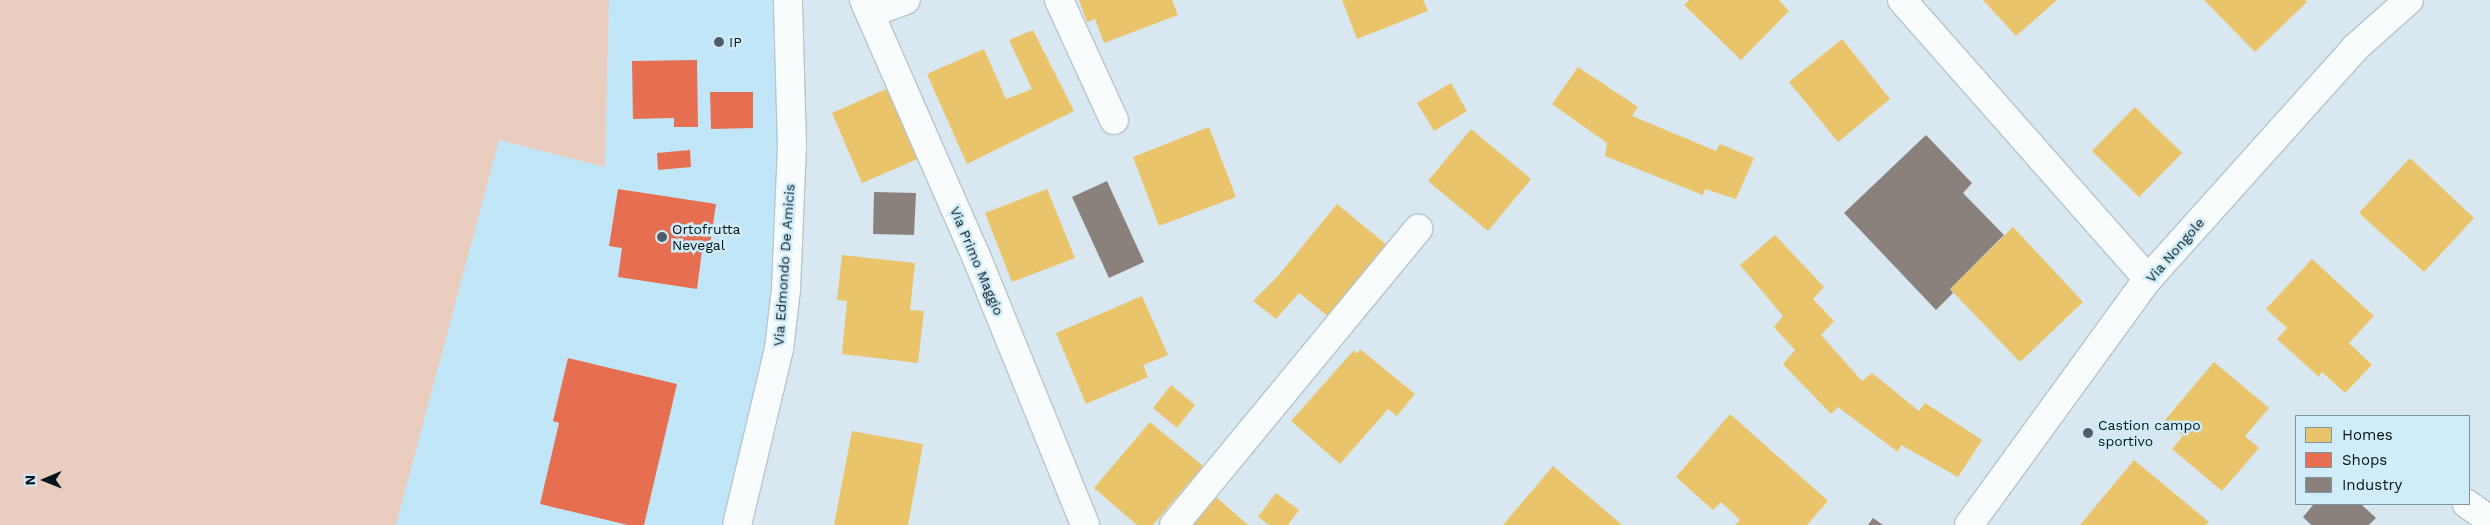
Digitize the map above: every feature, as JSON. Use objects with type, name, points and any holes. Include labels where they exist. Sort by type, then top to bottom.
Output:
[{"type":"street","name":"Via Edmondo De Amicis","points":[[737,525],[779,349],[786,289],[792,146],[788,0]]},
{"type":"street","points":[[867,7],[906,0]]},
{"type":"street","points":[[1059,0],[1114,120]]},
{"type":"street","points":[[1902,0],[2148,279]]},
{"type":"street","name":"Via Nongole","points":[[1969,525],[2148,279],[2355,48],[2409,0]]},
{"type":"street","name":"Via Primo Maggio","points":[[867,7],[976,256],[1085,525]]},
{"type":"street","points":[[1174,525],[1418,229]]},
{"type":"street","points":[[2468,505],[2490,520]]},
{"type":"shaded area","points":[[0,0],[609,0],[605,167],[499,140],[396,525],[0,525]]},
{"type":"shaded area","points":[[609,0],[778,0],[778,212],[768,341],[722,525],[396,525],[499,140],[605,167]]},
{"type":"building: Homes","points":[[1079,0],[1172,0],[1178,15],[1104,43],[1095,19],[1087,22]]},
{"type":"building: Homes","points":[[1342,0],[1423,0],[1428,11],[1357,39]]},
{"type":"building: Homes","points":[[1689,0],[1779,0],[1789,11],[1741,60],[1684,5]]},
{"type":"building: Homes","points":[[1983,0],[2057,0],[2016,36]]},
{"type":"building: Homes","points":[[2204,0],[2305,0],[2307,2],[2255,52]]},
{"type":"building: Homes","points":[[1033,30],[1074,111],[967,164],[927,74],[984,49],[1006,99],[1032,89],[1009,40]]},
{"type":"building: Homes","points":[[1842,39],[1890,99],[1838,142],[1789,82]]},
{"type":"building: Homes","points":[[1578,67],[1638,107],[1632,116],[1716,151],[1720,144],[1754,158],[1736,199],[1705,189],[1703,195],[1605,156],[1607,143],[1552,104]]},
{"type":"building: Homes","points":[[1451,83],[1467,111],[1434,131],[1417,103]]},
{"type":"building: Homes","points":[[893,86],[922,157],[862,183],[832,113]]},
{"type":"building: Homes","points":[[2135,107],[2182,153],[2139,197],[2092,151]]},
{"type":"building: Homes","points":[[1209,127],[1236,197],[1159,226],[1133,157]]},
{"type":"building: Homes","points":[[1471,129],[1531,179],[1488,231],[1428,181]]},
{"type":"building: Homes","points":[[2410,158],[2474,218],[2424,272],[2359,213]]},
{"type":"building: Homes","points":[[1047,189],[1075,258],[1012,282],[985,213]]},
{"type":"building: Homes","points":[[1337,204],[1387,245],[1329,317],[1299,293],[1276,319],[1253,301],[1278,276]]},
{"type":"building: Homes","points":[[2013,227],[2083,302],[2020,362],[1950,289]]},
{"type":"building: Homes","points":[[1775,235],[1824,287],[1813,299],[1834,321],[1821,335],[1862,381],[1872,373],[1919,411],[1925,403],[1982,440],[1958,477],[1901,445],[1898,452],[1838,407],[1831,414],[1783,364],[1795,350],[1774,327],[1783,316],[1740,265]]},
{"type":"building: Homes","points":[[842,255],[915,263],[910,310],[924,311],[918,363],[842,354],[847,301],[837,300]]},
{"type":"building: Homes","points":[[2312,259],[2374,316],[2349,343],[2372,365],[2345,393],[2322,372],[2319,377],[2277,339],[2287,328],[2266,309]]},
{"type":"building: Homes","points":[[1142,296],[1168,355],[1143,365],[1148,377],[1086,404],[1056,333]]},
{"type":"building: Homes","points":[[1360,349],[1415,394],[1397,416],[1388,409],[1340,464],[1291,421],[1354,350],[1357,354]]},
{"type":"building: Homes","points":[[2214,362],[2269,408],[2245,436],[2259,448],[2222,491],[2172,449],[2183,436],[2165,420]]},
{"type":"building: Homes","points":[[1171,385],[1195,405],[1177,428],[1153,408]]},
{"type":"building: Homes","points":[[1730,414],[1828,501],[1807,525],[1735,525],[1740,520],[1721,502],[1713,510],[1676,477]]},
{"type":"building: Homes","points":[[1150,422],[1203,466],[1153,525],[1137,525],[1094,488]]},
{"type":"building: Homes","points":[[852,431],[923,444],[908,525],[834,525]]},
{"type":"building: Homes","points":[[2134,460],[2209,522],[2206,525],[2080,525]]},
{"type":"building: Homes","points":[[1553,466],[1622,525],[1503,525]]},
{"type":"building: Homes","points":[[1276,493],[1299,510],[1288,525],[1269,525],[1258,517]]},
{"type":"building: Homes","points":[[1215,496],[1248,525],[1190,525]]},
{"type":"building: Shops","points":[[697,60],[698,127],[674,127],[674,118],[633,119],[632,61]]},
{"type":"building: Shops","points":[[710,92],[753,92],[753,128],[711,129]]},
{"type":"building: Shops","points":[[690,150],[691,167],[658,170],[657,153]]},
{"type":"building: Shops","points":[[618,189],[716,204],[709,252],[702,251],[697,289],[618,277],[622,248],[609,246]]},
{"type":"building: Shops","points":[[568,358],[677,384],[644,525],[628,525],[540,504],[559,423],[553,421]]},
{"type":"building: Industry","points":[[1926,135],[1972,183],[1963,193],[2004,235],[1950,289],[1953,293],[1936,310],[1844,213]]},
{"type":"building: Industry","points":[[1107,181],[1144,262],[1109,278],[1072,197]]},
{"type":"building: Industry","points":[[874,192],[916,193],[914,235],[873,234]]},
{"type":"building: Industry","points":[[2313,505],[2362,505],[2376,518],[2369,525],[2311,525],[2303,517]]},
{"type":"building: Industry","points":[[1873,518],[1883,525],[1868,525]]},
{"type":"place","name":"IP","points":[[719,42]]},
{"type":"place","name":"Ortofrutta Nevegal","points":[[662,237]]},
{"type":"place","name":"Castion campo sportivo","points":[[2088,433]]}]
